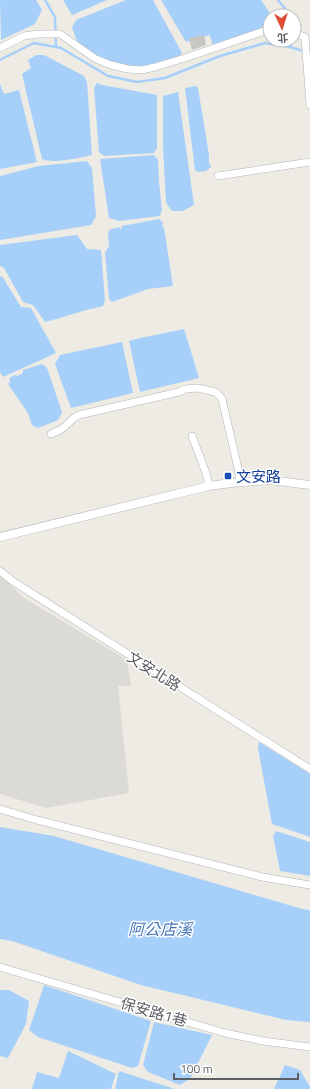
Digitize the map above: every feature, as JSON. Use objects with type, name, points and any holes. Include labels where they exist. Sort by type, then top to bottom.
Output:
[{"type":"street","points":[[0,48],[24,36],[38,34],[60,34],[96,59],[128,69],[142,70],[185,58],[262,32]]},
{"type":"street","points":[[302,36],[305,37],[310,105]]},
{"type":"street","points":[[218,176],[310,162]]},
{"type":"street","points":[[51,434],[62,429],[79,415],[179,392],[185,389],[198,388],[213,391],[222,399],[240,482]]},
{"type":"street","points":[[192,436],[206,473],[209,486]]},
{"type":"street","points":[[0,536],[209,486],[270,480],[310,485]]},
{"type":"street","name":"文安北路","points":[[0,571],[20,586],[310,769]]},
{"type":"street","points":[[0,809],[37,820],[262,877],[310,885]]},
{"type":"street","name":"保安路1巷","points":[[0,967],[225,1033],[263,1041],[310,1047]]},
{"type":"shaded area","points":[[0,575],[24,598],[127,660],[131,686],[118,686],[129,793],[46,808],[0,794]]},
{"type":"water","points":[[0,0],[36,0],[42,10],[35,24],[1,40]]},
{"type":"water","points":[[63,0],[107,0],[72,15]]},
{"type":"water","points":[[126,0],[153,0],[182,53],[176,60],[158,65],[129,67],[95,56],[77,41],[72,28],[76,20]]},
{"type":"water","points":[[161,0],[261,0],[266,8],[262,8],[262,28],[213,47],[210,35],[186,42]]},
{"type":"water","points":[[36,55],[44,55],[84,76],[87,82],[92,155],[60,161],[42,159],[22,74],[31,68],[28,60]]},
{"type":"water","points":[[97,83],[157,95],[157,148],[154,153],[104,156],[99,152],[94,88]]},
{"type":"water","points":[[0,84],[4,94],[19,90],[37,162],[0,169]]},
{"type":"water","points":[[196,86],[198,88],[209,163],[211,167],[206,171],[198,172],[195,170],[185,88]]},
{"type":"water","points":[[178,92],[194,205],[183,211],[172,211],[166,203],[163,147],[163,96]]},
{"type":"water","points":[[154,155],[158,160],[162,210],[160,216],[119,221],[109,218],[100,159]]},
{"type":"water","points":[[87,161],[92,168],[96,216],[91,225],[0,240],[0,176],[39,166]]},
{"type":"water","points":[[159,219],[163,223],[162,226],[164,228],[173,286],[148,289],[112,302],[109,299],[105,252],[109,246],[108,232],[111,229],[119,227],[121,230],[122,226]]},
{"type":"water","points":[[77,235],[87,249],[101,250],[105,301],[103,306],[45,322],[33,305],[23,302],[4,268],[0,266],[0,245]]},
{"type":"water","points":[[2,276],[21,307],[31,308],[56,353],[3,377],[0,372],[0,277]]},
{"type":"water","points":[[184,329],[199,378],[140,392],[129,341]]},
{"type":"water","points":[[122,342],[133,393],[71,408],[55,364],[60,355]]},
{"type":"water","points":[[42,364],[47,368],[62,412],[58,420],[38,428],[32,425],[28,413],[8,384],[10,382],[9,378],[23,373],[23,370]]},
{"type":"water","points":[[259,742],[310,774],[310,837],[272,824],[258,748]]},
{"type":"water","name":"阿公店溪","points":[[0,827],[54,836],[302,909],[310,910],[310,1022],[286,1020],[141,985],[12,941],[0,939]]},
{"type":"water","points":[[276,831],[310,842],[310,876],[280,871],[273,836]]},
{"type":"water","points":[[44,985],[151,1021],[138,1066],[132,1068],[38,1037],[29,1030]]},
{"type":"water","points":[[0,990],[9,990],[29,1001],[26,1024],[8,1058],[0,1056]]},
{"type":"water","points":[[154,1022],[212,1035],[190,1079],[180,1085],[148,1072],[143,1065]]},
{"type":"water","points":[[68,1051],[116,1074],[111,1089],[32,1089],[37,1072],[59,1078]]},
{"type":"water","points":[[285,1065],[300,1070],[310,1089],[274,1089]]},
{"type":"water","points":[[119,1071],[175,1089],[115,1089]]},
{"type":"building","points":[[204,35],[206,45],[192,50],[189,38]]},
{"type":"waterway","points":[[45,0],[55,17],[56,47]]},
{"type":"waterway","points":[[278,0],[284,8]]},
{"type":"waterway","points":[[0,60],[34,43],[61,48],[108,76],[137,82],[165,78],[220,56],[265,43],[290,47],[310,53]]},
{"type":"place","name":"文安路","points":[[228,476]]}]
